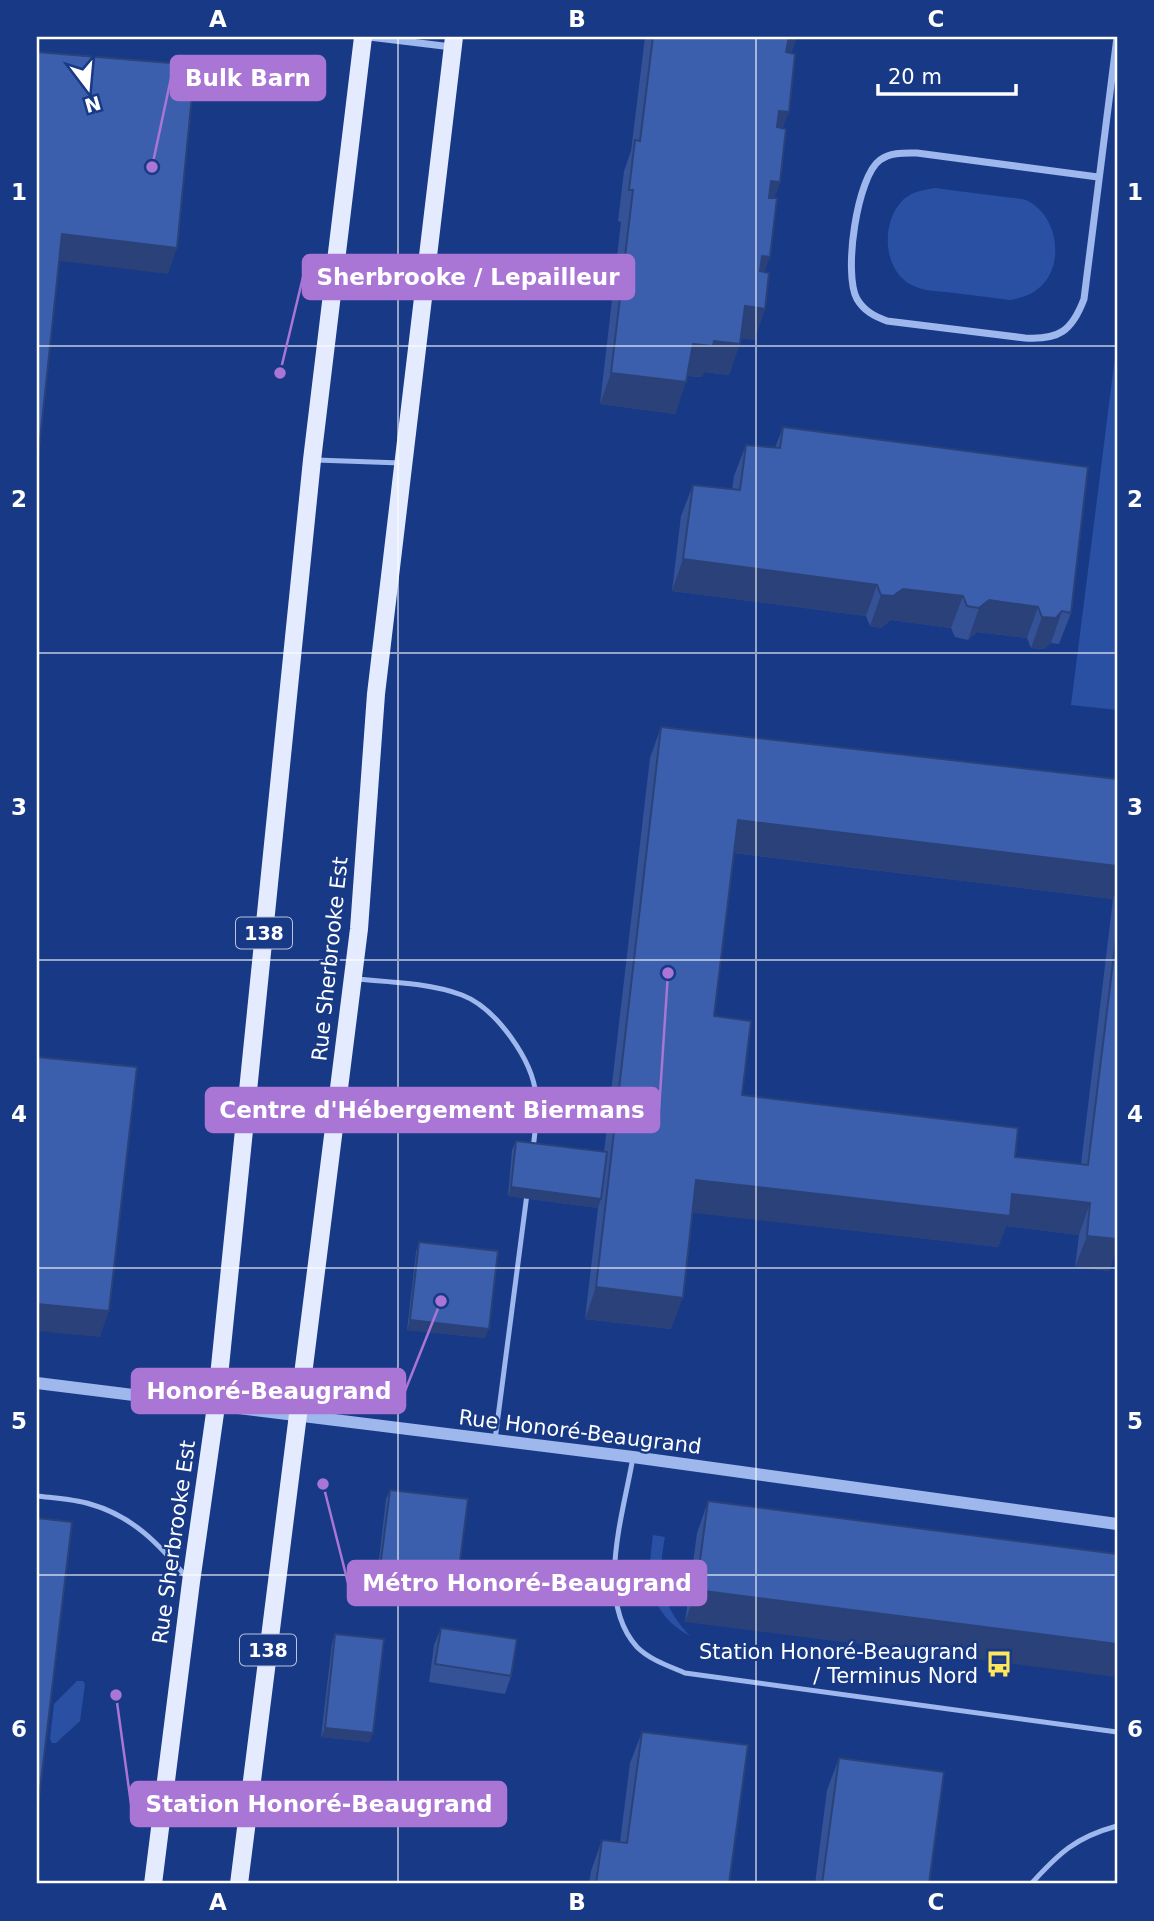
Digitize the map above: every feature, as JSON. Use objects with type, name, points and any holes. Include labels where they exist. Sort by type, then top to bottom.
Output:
[{"type":"main road","name":"Rue Sherbrooke Est","points":[[153,1884],[216,1406],[312,460],[363,37]]},
{"type":"main road","name":"Rue Sherbrooke Est","points":[[239,1884],[359,929],[376,694],[453,42]]},
{"type":"street","points":[[369,37],[453,42]]},
{"type":"street","points":[[1098,177],[917,153],[897,153],[881,159],[869,172],[862,190],[850,260],[851,282],[857,298],[870,314],[887,321],[1025,338],[1044,339],[1063,332],[1077,319],[1084,299],[1117,37]]},
{"type":"street","name":"Rue Honoré-Beaugrand","points":[[37,1383],[634,1457],[1117,1524]]},
{"type":"lane","points":[[312,460],[404,463]]},
{"type":"lane","points":[[353,978],[464,996],[490,1013],[511,1037],[528,1064],[536,1093],[537,1119],[531,1160]]},
{"type":"lane","points":[[495,1440],[528,1188]]},
{"type":"lane","points":[[634,1457],[614,1566],[615,1590],[618,1610],[627,1631],[638,1648],[657,1661],[685,1673],[1117,1732]]},
{"type":"lane","points":[[37,1496],[89,1503],[121,1516],[138,1526],[191,1582]]},
{"type":"lane","points":[[1031,1884],[1052,1861],[1079,1839],[1117,1826]]},
{"type":"shaded area","points":[[935,188],[1021,199],[1037,207],[1051,228],[1055,241],[1053,267],[1048,278],[1033,293],[1010,300],[925,290],[907,282],[898,274],[892,263],[888,238],[890,225],[894,212],[908,196]]},
{"type":"shaded area","points":[[1117,341],[1117,710],[1071,705]]},
{"type":"shaded area","points":[[653,1535],[665,1537],[661,1565],[663,1590],[672,1613],[690,1636],[665,1616],[653,1593],[650,1565]]},
{"type":"shaded area","points":[[77,1681],[83,1681],[85,1684],[80,1721],[56,1743],[52,1743],[50,1739],[54,1704]]},
{"type":"building","points":[[653,37],[789,37],[786,52],[795,54],[789,112],[779,111],[777,127],[786,129],[780,182],[771,181],[769,198],[777,198],[770,257],[762,256],[760,271],[769,273],[765,309],[745,306],[740,344],[714,341],[713,346],[693,344],[686,382],[611,373],[633,190],[629,190],[635,140],[640,141]]},
{"type":"building","points":[[37,52],[195,65],[177,248],[62,234],[37,468]]},
{"type":"building","points":[[783,427],[1088,467],[1071,613],[1062,611],[1056,618],[1042,617],[1038,607],[989,600],[979,608],[967,606],[963,596],[903,589],[893,596],[881,595],[877,585],[683,559],[693,485],[740,490],[746,445],[780,448]]},
{"type":"building","points":[[661,727],[1117,779],[1117,866],[738,820],[714,1016],[751,1021],[742,1095],[1018,1128],[1015,1157],[1088,1165],[1117,930],[1117,1239],[1087,1236],[1090,1203],[1012,1194],[1010,1216],[696,1180],[683,1298],[596,1287]]},
{"type":"building","points":[[37,1057],[137,1067],[109,1311],[37,1304]]},
{"type":"building","points":[[516,1141],[607,1152],[601,1199],[511,1187]]},
{"type":"building","points":[[419,1242],[498,1251],[489,1329],[410,1320]]},
{"type":"building","points":[[390,1490],[468,1499],[458,1577],[380,1568]]},
{"type":"building","points":[[708,1501],[1117,1554],[1117,1644],[696,1590]]},
{"type":"building","points":[[37,1518],[72,1522],[37,1815]]},
{"type":"building","points":[[441,1628],[517,1639],[511,1676],[435,1664]]},
{"type":"building","points":[[335,1634],[384,1639],[373,1733],[325,1728]]},
{"type":"building","points":[[642,1732],[748,1745],[729,1884],[596,1884],[602,1840],[627,1843]]},
{"type":"building","points":[[839,1758],[944,1772],[929,1884],[822,1884]]},
{"type":"place","name":"Bulk Barn","points":[[152,167]]},
{"type":"place","name":"Sherbrooke / Lepailleur","points":[[280,373]]},
{"type":"place","name":"Centre d'Hébergement Biermans","points":[[668,973]]},
{"type":"place","name":"Honoré-Beaugrand","points":[[441,1301]]},
{"type":"place","name":"Métro Honoré-Beaugrand","points":[[323,1484]]},
{"type":"place","name":"Station Honoré-Beaugrand / Terminus Nord","points":[[999,1664]]},
{"type":"place","name":"Station Honoré-Beaugrand","points":[[116,1695]]}]
